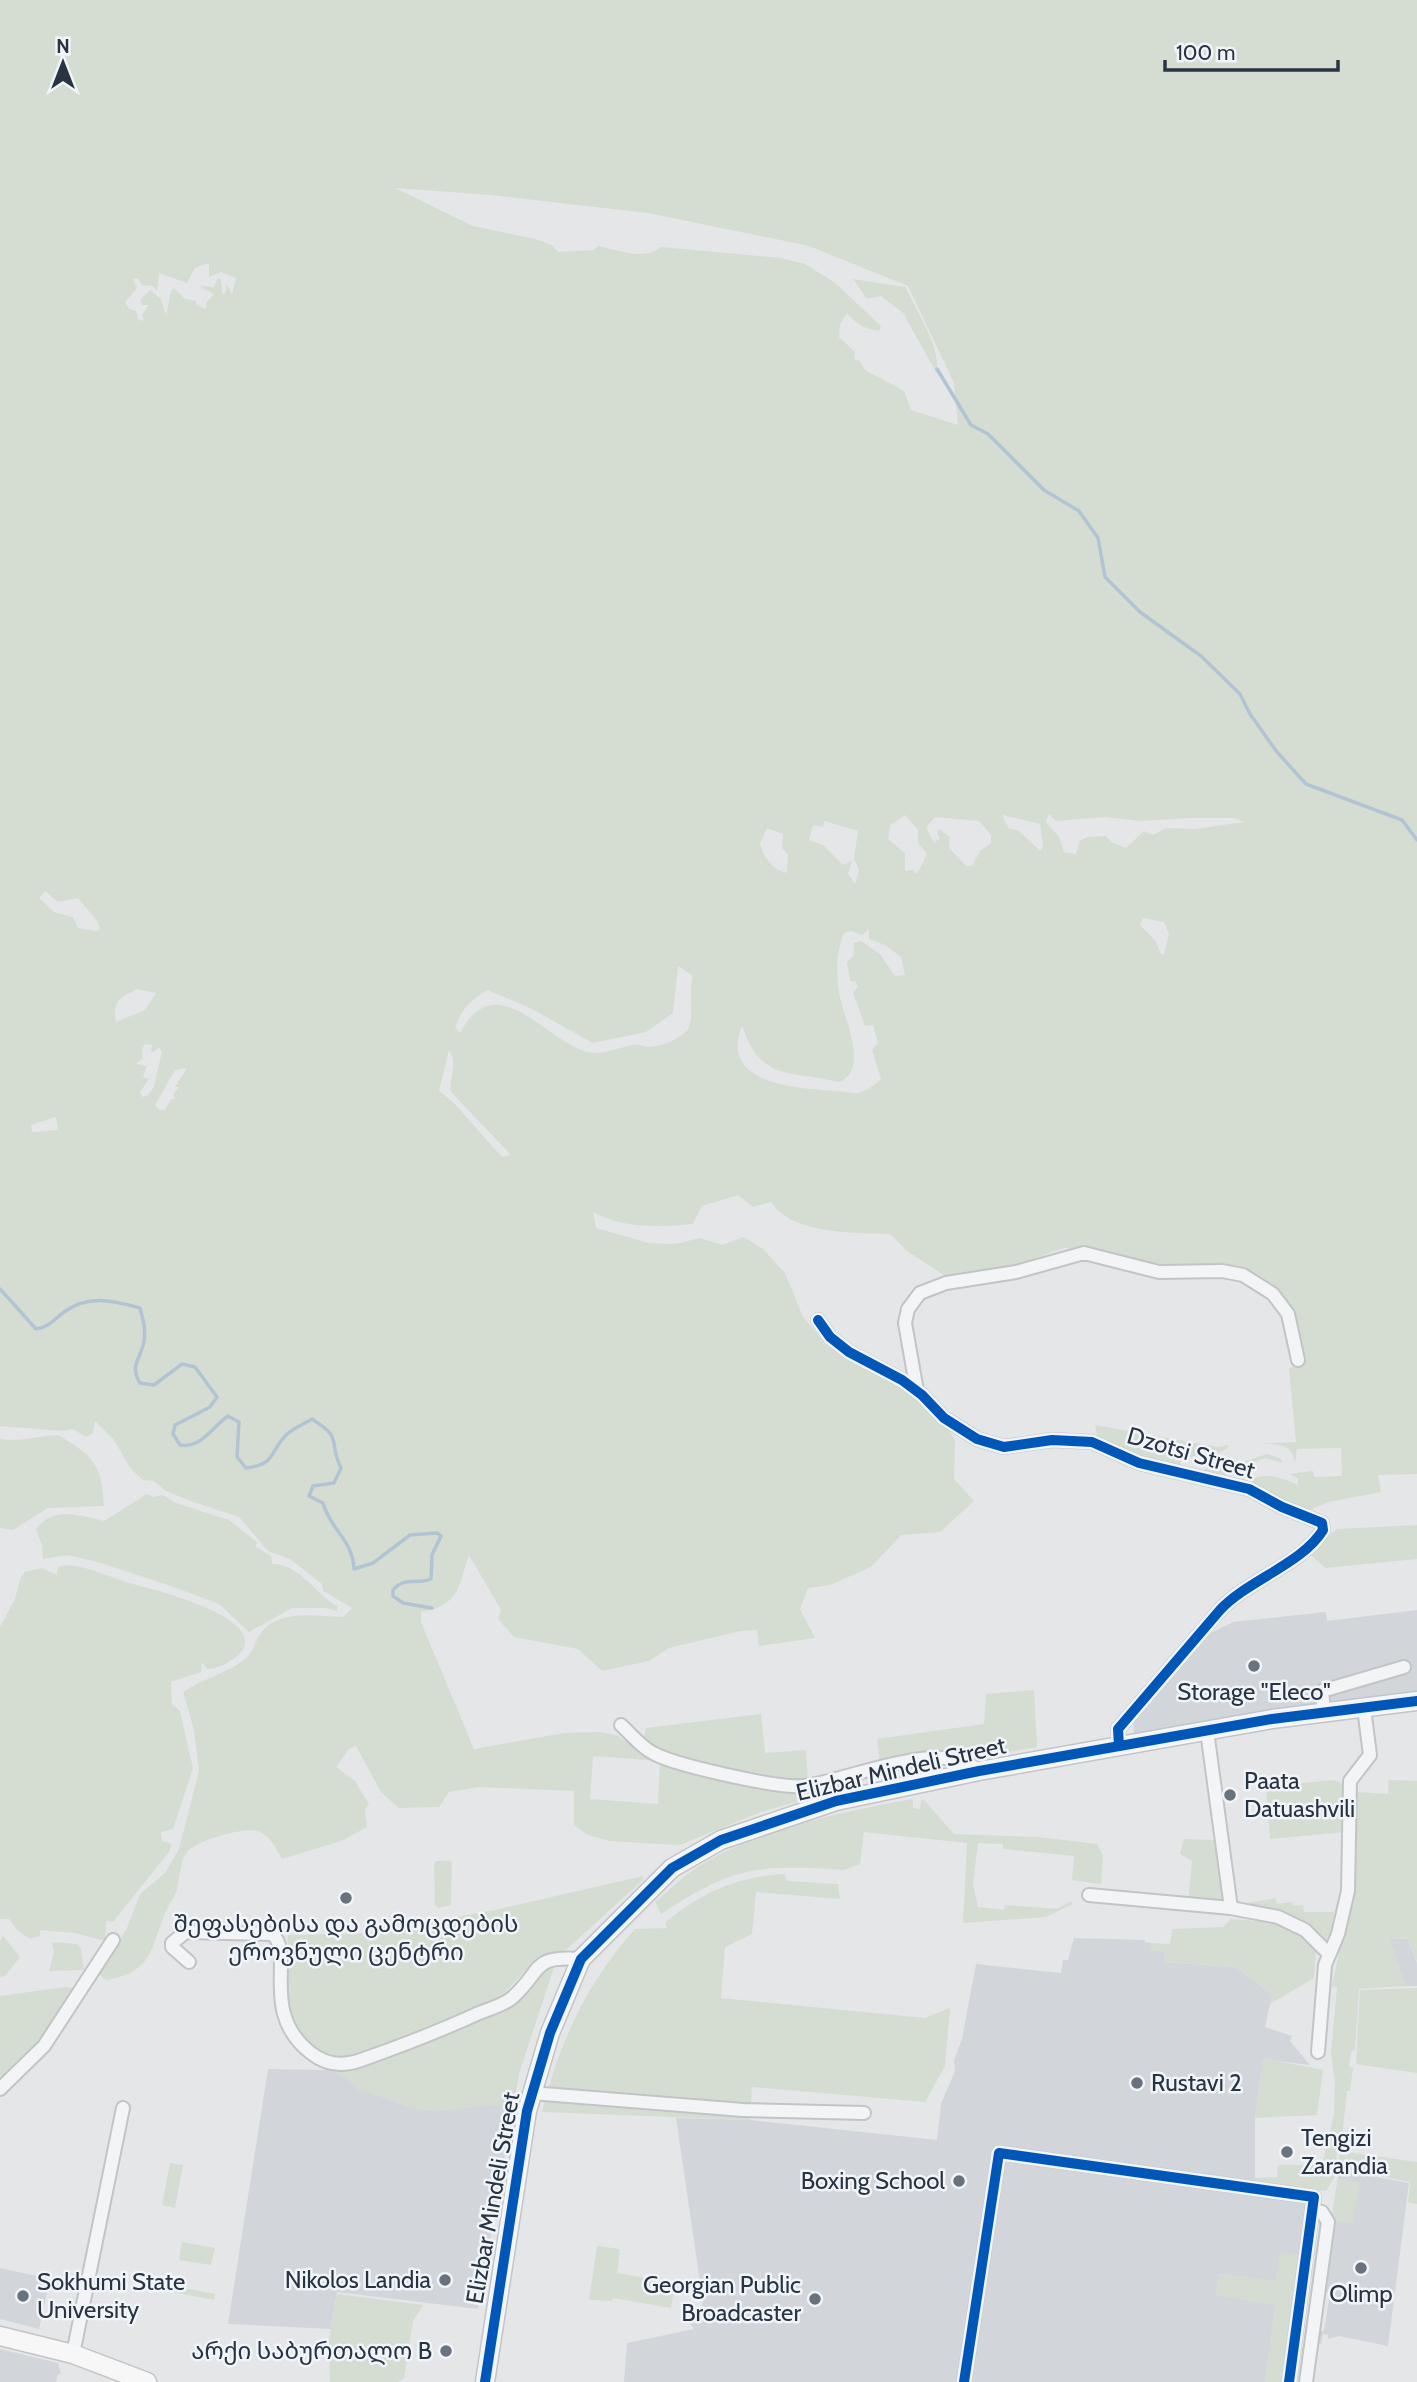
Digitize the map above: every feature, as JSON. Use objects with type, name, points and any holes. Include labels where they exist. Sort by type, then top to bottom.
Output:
[{"type":"street","points":[[917,1391],[905,1323],[908,1309],[920,1293],[946,1283],[1016,1272],[1084,1253],[1159,1272],[1222,1271],[1242,1275],[1273,1294],[1289,1314],[1298,1360]]},
{"type":"street","name":"Dzotsi Street","points":[[818,1321],[830,1337],[849,1352],[878,1365],[917,1391],[944,1418],[977,1438],[1004,1447],[1071,1439],[1091,1442],[1139,1463],[1249,1489],[1282,1507],[1322,1523],[1322,1530],[1310,1546],[1236,1593],[1220,1610],[1118,1729],[1119,1746]]},
{"type":"street","points":[[1324,1711],[1322,1691],[1404,1667]]},
{"type":"street","name":"Elizbar Mindeli Street","points":[[485,2382],[531,2093],[550,2033],[581,1959],[662,1876],[698,1851],[721,1840],[836,1801],[979,1771],[1119,1746],[1324,1711],[1417,1701]]},
{"type":"street","points":[[1318,2052],[1323,1979],[1328,1953],[1338,1934],[1348,1891],[1350,1781],[1370,1755],[1364,1708]]},
{"type":"street","points":[[621,1725],[651,1753],[688,1767],[802,1786],[912,1761],[960,1760],[972,1764],[979,1771]]},
{"type":"street","points":[[1207,1731],[1231,1908]]},
{"type":"street","points":[[1089,1895],[1231,1908],[1292,1923],[1305,1930],[1328,1953]]},
{"type":"street","points":[[189,1962],[172,1947],[176,1938],[186,1931],[272,1934],[280,1944],[281,2009],[284,2021],[306,2049],[322,2062],[334,2065],[355,2062],[420,2039],[512,1999],[545,1960],[554,1957],[581,1959]]},
{"type":"street","points":[[0,2089],[44,2046],[113,1940]]},
{"type":"street","points":[[531,2093],[743,2110],[864,2113]]},
{"type":"street","points":[[73,2354],[123,2108]]},
{"type":"street","points":[[964,2382],[999,2153],[1314,2197],[1289,2382]]},
{"type":"street","points":[[1306,2382],[1328,2222],[1322,2212],[1312,2210]]},
{"type":"street","points":[[0,2336],[73,2354],[147,2382]]},
{"type":"shaded area","points":[[0,0],[1417,0],[1417,1474],[1378,1475],[1381,1492],[1329,1502],[1307,1511],[1246,1482],[1272,1476],[1298,1485],[1298,1478],[1289,1474],[1313,1471],[1314,1477],[1342,1476],[1341,1448],[1297,1449],[1295,1462],[1286,1447],[1255,1444],[1296,1442],[1289,1368],[1303,1364],[1296,1340],[1292,1307],[1264,1281],[1159,1266],[1092,1249],[1064,1248],[1016,1265],[947,1277],[907,1251],[890,1234],[842,1232],[808,1226],[780,1213],[771,1202],[753,1207],[738,1195],[702,1206],[693,1224],[629,1224],[593,1212],[596,1228],[649,1243],[675,1244],[700,1238],[722,1245],[744,1237],[763,1249],[785,1273],[803,1317],[823,1341],[918,1396],[947,1428],[955,1440],[954,1479],[974,1501],[940,1532],[901,1535],[871,1567],[830,1585],[808,1588],[800,1609],[815,1638],[759,1646],[757,1630],[740,1631],[669,1648],[649,1661],[602,1671],[578,1649],[514,1637],[498,1619],[501,1610],[469,1555],[459,1586],[450,1600],[434,1609],[421,1612],[421,1622],[474,1749],[564,1733],[601,1732],[618,1736],[651,1757],[807,1791],[809,1798],[761,1812],[680,1845],[609,1841],[588,1835],[574,1825],[574,1791],[479,1787],[449,1792],[439,1807],[399,1808],[381,1792],[356,1746],[349,1749],[336,1767],[355,1781],[369,1804],[365,1809],[367,1827],[341,1841],[282,1859],[269,1838],[250,1830],[209,1839],[192,1848],[183,1860],[176,1892],[148,1957],[133,1971],[106,1980],[98,1974],[127,1928],[140,1894],[165,1873],[179,1849],[199,1771],[194,1730],[183,1692],[245,1659],[265,1628],[273,1622],[302,1615],[343,1617],[352,1608],[323,1591],[322,1584],[290,1559],[268,1551],[239,1517],[166,1491],[154,1481],[143,1480],[131,1469],[114,1440],[95,1421],[93,1433],[86,1437],[73,1429],[62,1431],[0,1426]],"holes":[[[395,188],[491,195],[648,213],[809,246],[908,286],[954,383],[958,425],[911,410],[904,391],[865,370],[860,361],[854,359],[855,352],[839,337],[840,324],[847,313],[865,327],[879,331],[881,326],[834,282],[805,264],[781,258],[661,247],[639,254],[598,246],[594,250],[558,252],[552,245],[473,226]],[[209,263],[209,277],[221,272],[236,278],[232,295],[227,284],[225,294],[222,293],[221,279],[218,278],[214,287],[199,286],[214,294],[206,303],[206,309],[196,305],[196,301],[185,299],[174,288],[166,315],[161,299],[150,290],[140,300],[142,305],[149,305],[142,315],[144,321],[138,319],[136,311],[129,309],[125,302],[137,288],[133,279],[138,278],[142,285],[153,286],[157,291],[159,273],[187,283],[195,268]],[[1049,814],[1056,821],[1104,817],[1140,821],[1233,818],[1244,822],[1195,829],[1166,828],[1153,835],[1144,831],[1126,848],[1111,842],[1106,836],[1087,837],[1080,841],[1076,854],[1064,852],[1059,837],[1046,822]],[[905,815],[918,830],[918,843],[927,854],[917,874],[913,870],[905,871],[905,853],[888,839],[890,825]],[[1002,815],[1040,824],[1043,847],[1040,851],[1018,830],[1009,829]],[[935,817],[979,821],[991,835],[991,843],[980,851],[972,866],[966,866],[949,848],[950,837],[939,829],[937,834],[940,838],[934,843],[926,828]],[[824,821],[858,831],[854,859],[859,870],[855,884],[848,874],[852,860],[843,865],[823,845],[809,840],[813,825],[823,827]],[[767,828],[783,834],[782,848],[788,855],[787,873],[773,866],[760,844]],[[45,891],[58,902],[78,898],[100,928],[97,931],[78,928],[73,917],[54,912],[39,898]],[[1143,918],[1164,922],[1169,934],[1164,954],[1161,954],[1155,940],[1140,925]],[[869,929],[869,939],[885,945],[901,957],[905,975],[895,976],[880,954],[861,941],[854,943],[853,956],[847,962],[850,981],[856,982],[858,987],[853,993],[865,1026],[873,1025],[878,1043],[872,1050],[881,1079],[873,1086],[853,1093],[783,1085],[751,1072],[741,1061],[738,1046],[742,1026],[758,1057],[768,1065],[792,1074],[839,1082],[848,1076],[853,1066],[854,1054],[838,985],[839,947],[844,933],[851,931],[862,935]],[[678,966],[693,976],[688,1030],[675,1040],[660,1045],[635,1045],[601,1053],[588,1052],[565,1042],[518,1011],[502,1005],[487,1006],[473,1014],[460,1033],[455,1027],[468,1005],[488,990],[530,1008],[593,1043],[646,1032],[673,1013]],[[137,989],[156,993],[145,1010],[116,1022],[115,1009],[122,998]],[[145,1044],[152,1045],[151,1053],[159,1048],[162,1051],[154,1087],[148,1095],[142,1097],[140,1092],[149,1079],[143,1077],[147,1066],[136,1064],[143,1058],[142,1049]],[[449,1050],[453,1061],[451,1092],[511,1155],[502,1157],[454,1103],[439,1091]],[[187,1068],[175,1087],[179,1087],[173,1095],[175,1099],[171,1099],[165,1110],[159,1110],[155,1105],[175,1070]],[[56,1117],[58,1130],[32,1132],[31,1125]],[[593,1756],[660,1761],[658,1804],[590,1799]]]},
{"type":"shaded area","points":[[853,279],[905,287],[932,342],[936,353],[936,372],[903,313],[881,296],[867,299]]},
{"type":"shaded area","points":[[1095,1425],[1218,1447],[1229,1445],[1215,1454],[1183,1457],[1180,1465],[1140,1459],[1098,1439]]},
{"type":"shaded area","points":[[58,1435],[80,1449],[93,1463],[101,1480],[104,1506],[48,1508],[13,1530],[0,1528],[0,1439]]},
{"type":"shaded area","points":[[1267,1454],[1280,1458],[1283,1463],[1265,1458],[1223,1476],[1203,1471],[1214,1463],[1234,1460],[1237,1464]]},
{"type":"shaded area","points":[[147,1494],[153,1497],[163,1495],[176,1503],[229,1520],[257,1542],[256,1547],[271,1556],[272,1564],[282,1565],[299,1574],[337,1606],[337,1611],[326,1608],[292,1608],[249,1632],[219,1604],[171,1586],[68,1555],[43,1559],[42,1545],[36,1529],[51,1517],[68,1514],[104,1521]]},
{"type":"shaded area","points":[[1417,1525],[1417,1559],[1325,1568],[1309,1553],[1337,1529]]},
{"type":"shaded area","points":[[65,1565],[91,1570],[207,1608],[227,1618],[241,1630],[245,1642],[237,1656],[227,1663],[207,1669],[202,1662],[201,1672],[171,1682],[172,1704],[180,1711],[193,1768],[173,1829],[161,1832],[162,1841],[172,1844],[169,1852],[113,1922],[106,1921],[105,1941],[75,1933],[40,1930],[40,1936],[30,1939],[18,1931],[9,1919],[0,1919],[0,1627],[25,1572],[42,1568],[57,1575],[58,1567]]},
{"type":"shaded area","points":[[1417,1610],[1417,1691],[1134,1734],[1133,1720],[1149,1701],[1211,1633],[1233,1622],[1326,1612],[1327,1621]]},
{"type":"shaded area","points":[[1034,1690],[1037,1747],[976,1758],[954,1754],[880,1764],[877,1739],[984,1724],[986,1694]]},
{"type":"shaded area","points":[[761,1714],[765,1753],[806,1750],[808,1781],[688,1764],[653,1750],[644,1738],[646,1728]]},
{"type":"shaded area","points":[[1334,1780],[1345,1785],[1345,1832],[1270,1839],[1266,1787]]},
{"type":"shaded area","points":[[1389,1780],[1417,1781],[1417,1962],[1408,1939],[1390,1938],[1405,1986],[1359,1989],[1355,2050],[1351,2051],[1349,2066],[1353,2068],[1350,2091],[1347,2091],[1341,2148],[1337,2148],[1336,2169],[1339,2170],[1326,2191],[1255,2183],[1255,2178],[1277,2177],[1278,2165],[1315,2165],[1323,2161],[1334,2114],[1335,2082],[1331,2053],[1337,1987],[1332,1986],[1352,1892],[1358,1792],[1388,1794]]},
{"type":"shaded area","points":[[913,1799],[913,1808],[920,1809],[921,1800],[924,1800],[954,1834],[1038,1837],[1097,1844],[1103,1856],[1101,1884],[1072,1880],[1074,1856],[1003,1849],[1003,1844],[978,1843],[973,1884],[978,1907],[1004,1910],[1005,1905],[1057,1909],[1071,1901],[1073,1904],[1046,1917],[963,1923],[967,1843],[864,1832],[860,1864],[844,1870],[790,1868],[748,1872],[709,1886],[661,1914],[655,1902],[692,1871],[740,1845],[798,1824]]},
{"type":"shaded area","points":[[1184,1839],[1214,1840],[1224,1901],[1218,1906],[1188,1903],[1192,1861],[1180,1854]]},
{"type":"shaded area","points":[[434,1863],[452,1863],[451,1905],[438,1908],[435,1905]]},
{"type":"shaded area","points":[[784,1874],[787,1881],[838,1884],[840,1899],[756,1892],[752,1934],[725,1947],[721,1998],[925,2018],[950,2008],[945,2066],[925,2102],[752,2087],[750,2120],[542,2112],[557,2061],[577,2014],[602,1971],[635,1929],[667,1928],[665,1923],[678,1912],[720,1888],[751,1878]]},
{"type":"shaded area","points":[[643,1876],[643,1880],[566,1950],[537,1958],[501,1997],[428,2029],[344,2058],[326,2056],[298,2029],[286,2006],[288,1935],[367,1933],[495,1910]]},
{"type":"shaded area","points":[[1276,1898],[1277,1904],[1292,1902],[1293,1906],[1303,1905],[1304,1912],[1334,1912],[1332,1930],[1326,1940],[1299,1920],[1280,1912],[1248,1907],[1247,1903]]},
{"type":"shaded area","points":[[1231,1919],[1267,1922],[1298,1934],[1316,1951],[1314,1978],[1270,2004],[1272,1995],[1236,1967],[1164,1962],[1165,1951],[1149,1950],[1150,1943],[1170,1944],[1172,1929],[1223,1927]]},
{"type":"shaded area","points":[[3,1936],[20,1957],[5,1976],[0,1977],[0,1941]]},
{"type":"shaded area","points":[[1074,1938],[1145,1940],[1150,1943],[1150,1950],[1165,1951],[1164,1962],[1236,1967],[1272,1995],[1265,2027],[1292,2036],[1290,2041],[1310,2065],[1263,2059],[1255,2118],[1255,2183],[1285,2185],[1283,2198],[1307,2202],[1283,2382],[1299,2255],[1280,2253],[1276,2281],[1219,2274],[1216,2295],[1276,2304],[1265,2382],[624,2382],[627,2343],[694,2329],[689,2322],[700,2313],[703,2302],[676,2118],[750,2120],[937,2140],[941,2104],[955,2071],[954,2060],[962,2039],[976,1964],[1061,1973],[1063,1960],[1068,1960]]},
{"type":"shaded area","points":[[1389,1938],[1408,1939],[1417,1963],[1417,1986],[1405,1986]]},
{"type":"shaded area","points":[[52,1942],[77,1944],[81,1949],[84,1970],[49,1971],[54,1952]]},
{"type":"shaded area","points":[[555,1964],[519,2074],[513,2104],[447,2110],[417,2109],[358,2090],[348,2079],[333,2072],[432,2039],[516,2003],[547,1965]]},
{"type":"shaded area","points":[[73,1988],[73,1997],[23,2065],[5,2081],[0,2076],[0,1996]]},
{"type":"shaded area","points":[[1417,1988],[1417,2073],[1356,2064],[1360,1990]]},
{"type":"shaded area","points":[[1263,2058],[1323,2070],[1317,2115],[1255,2118]]},
{"type":"shaded area","points":[[268,2069],[519,2074],[478,2309],[337,2292],[331,2329],[228,2324]]},
{"type":"shaded area","points":[[1340,2151],[1417,2162],[1417,2204],[1408,2202],[1410,2182],[1337,2168]]},
{"type":"shaded area","points":[[170,2163],[183,2165],[175,2208],[162,2205]]},
{"type":"shaded area","name":"Olimp","points":[[1339,2170],[1409,2183],[1388,2346],[1339,2336],[1328,2339],[1328,2335],[1323,2334],[1321,2344],[1316,2343],[1318,2331],[1324,2331],[1330,2292],[1321,2294]]},
{"type":"shaded area","points":[[1338,2179],[1360,2182],[1353,2223],[1331,2220]]},
{"type":"shaded area","points":[[182,2242],[215,2248],[211,2265],[179,2260]]},
{"type":"shaded area","points":[[597,2246],[620,2249],[617,2273],[675,2283],[671,2308],[613,2298],[612,2301],[589,2300]]},
{"type":"shaded area","points":[[1280,2252],[1299,2255],[1281,2382],[1265,2382],[1276,2304],[1216,2295],[1219,2274],[1276,2281]]},
{"type":"shaded area","name":"Sokhumi State University","points":[[0,2268],[50,2279],[39,2329],[0,2319]]},
{"type":"shaded area","points":[[143,2280],[215,2294],[214,2300],[142,2286]]},
{"type":"shaded area","points":[[337,2294],[423,2305],[413,2321],[404,2378],[398,2382],[330,2382],[329,2341]]},
{"type":"shaded area","points":[[0,2349],[58,2363],[61,2374],[58,2374],[56,2382],[0,2382]]},
{"type":"waterway","points":[[937,369],[971,425],[988,434],[1044,490],[1079,511],[1098,538],[1105,577],[1140,612],[1201,656],[1240,694],[1250,714],[1277,752],[1306,784],[1402,820],[1417,840]]},
{"type":"waterway","points":[[0,1289],[36,1329],[49,1324],[73,1306],[92,1301],[111,1301],[140,1308],[145,1332],[136,1367],[140,1383],[154,1385],[182,1364],[195,1367],[217,1397],[210,1407],[175,1425],[173,1434],[180,1445],[194,1444],[228,1416],[239,1422],[237,1457],[246,1468],[263,1464],[287,1434],[312,1419],[322,1426],[332,1436],[341,1468],[334,1483],[313,1486],[309,1496],[323,1503],[349,1550],[354,1569],[373,1563],[410,1535],[437,1533],[441,1536],[432,1555],[431,1579],[402,1583],[393,1590],[393,1596],[403,1603],[432,1608]]},
{"type":"cycle path","points":[[818,1320],[830,1337],[849,1352],[902,1380],[922,1395],[944,1418],[977,1439],[1004,1447],[1052,1440],[1092,1442],[1139,1463],[1249,1489],[1282,1507],[1322,1523],[1323,1530],[1302,1553],[1232,1599],[1220,1610],[1118,1729],[1119,1746]]},
{"type":"cycle path","points":[[485,2382],[527,2111],[550,2033],[581,1959],[672,1868],[721,1840],[836,1801],[979,1771],[1272,1719],[1417,1701]]},
{"type":"cycle path","points":[[964,2382],[999,2153],[1314,2197],[1289,2382]]},
{"type":"place","name":"Storage \"Eleco\"","points":[[1254,1666]]},
{"type":"place","name":"Paata Datuashvili","points":[[1230,1795]]},
{"type":"place","name":"შეფასებისა და გამოცდების ეროვნული ცენტრი","points":[[346,1898]]},
{"type":"place","name":"Rustavi 2","points":[[1137,2083]]},
{"type":"place","name":"Tengizi Zarandia","points":[[1287,2152]]},
{"type":"place","name":"Boxing School","points":[[959,2181]]},
{"type":"place","name":"Olimp","points":[[1361,2268]]},
{"type":"place","name":"Nikolos Landia","points":[[445,2280]]},
{"type":"place","name":"Sokhumi State University","points":[[23,2296]]},
{"type":"place","name":"Georgian Public Broadcaster","points":[[815,2299]]},
{"type":"place","name":"არქი საბურთალო B","points":[[446,2351]]}]
